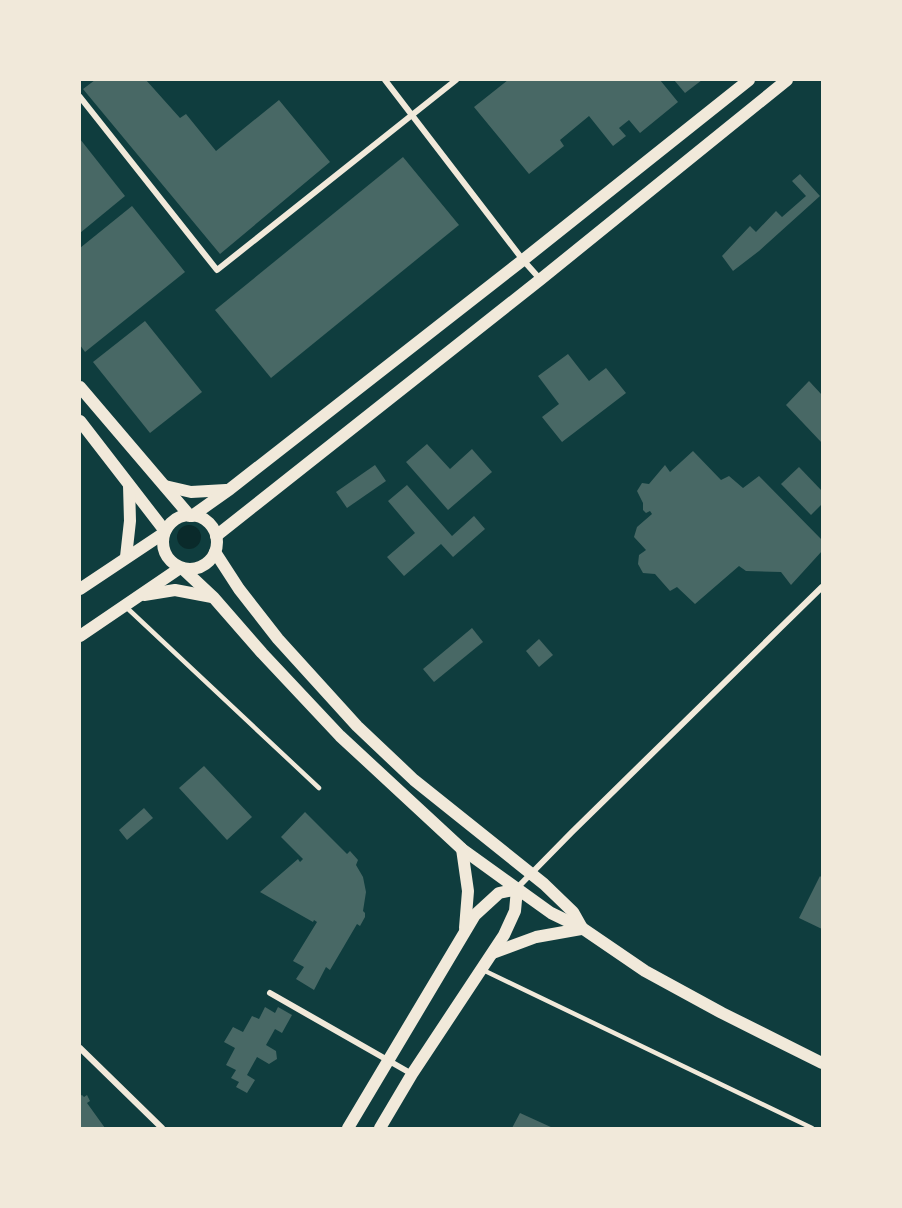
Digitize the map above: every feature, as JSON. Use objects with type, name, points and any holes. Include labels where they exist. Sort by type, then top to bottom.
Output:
[{"type":"main road","points":[[80,589],[165,532],[175,519],[191,516],[230,489],[749,80]]},
{"type":"main road","points":[[216,536],[541,279],[787,80]]},
{"type":"main road","points":[[80,387],[191,516],[205,520],[216,536],[215,552],[207,563],[188,569],[181,568],[80,636]]},
{"type":"main road","points":[[80,421],[165,532],[163,546],[165,553],[174,564],[214,598],[340,736],[462,849],[551,913],[582,928],[645,971],[822,1063]]},
{"type":"main road","points":[[126,557],[130,521],[129,485]]},
{"type":"main road","points":[[165,486],[191,492],[230,489]]},
{"type":"main road","points":[[215,552],[239,589],[279,639],[357,726],[414,780],[564,903],[573,912],[582,928]]},
{"type":"main road","points":[[137,596],[176,590],[195,592],[214,598]]},
{"type":"main road","points":[[462,849],[468,891],[465,932]]},
{"type":"main road","points":[[348,1128],[475,915],[499,893],[517,889]]},
{"type":"main road","points":[[380,1128],[412,1074],[512,922],[517,889]]},
{"type":"main road","points":[[493,953],[536,937],[582,928]]},
{"type":"street","points":[[385,80],[523,260],[541,279]]},
{"type":"street","points":[[80,97],[218,270],[456,80]]},
{"type":"street","points":[[517,889],[530,873],[822,587]]},
{"type":"street","points":[[270,993],[412,1074]]},
{"type":"street","points":[[80,1048],[162,1128]]},
{"type":"lane","points":[[124,605],[318,788]]},
{"type":"lane","points":[[480,968],[812,1128]]},
{"type":"water","points":[[189,525],[198,528],[201,537],[198,546],[189,549],[180,546],[177,537],[180,528]]},
{"type":"building","points":[[95,80],[146,80],[180,118],[186,114],[216,151],[279,100],[330,162],[220,254],[83,89]]},
{"type":"building","points":[[508,80],[660,80],[678,102],[640,133],[629,120],[619,128],[626,136],[613,146],[589,116],[560,140],[564,146],[529,174],[474,107]]},
{"type":"building","points":[[674,80],[702,80],[685,93]]},
{"type":"building","points":[[80,139],[125,196],[80,233]]},
{"type":"building","points":[[403,157],[459,225],[271,378],[215,310]]},
{"type":"building","points":[[800,174],[820,196],[759,251],[733,271],[722,256],[750,226],[756,232],[776,211],[782,217],[806,196],[792,181]]},
{"type":"building","points":[[132,206],[185,272],[85,352],[80,345],[80,248]]},
{"type":"building","points":[[145,321],[202,392],[150,433],[93,362]]},
{"type":"building","points":[[568,354],[589,381],[606,368],[626,393],[562,442],[542,417],[559,404],[538,376]]},
{"type":"building","points":[[809,381],[822,395],[822,443],[786,405]]},
{"type":"building","points":[[427,444],[450,469],[472,449],[492,472],[448,510],[406,462]]},
{"type":"building","points":[[693,451],[721,480],[729,476],[743,488],[759,476],[822,540],[822,551],[791,585],[781,572],[746,571],[739,566],[695,604],[677,587],[670,591],[655,574],[643,573],[638,564],[639,555],[646,550],[634,537],[637,527],[652,514],[650,511],[646,513],[643,510],[643,503],[637,491],[642,483],[649,484],[665,465],[670,472]]},
{"type":"building","points":[[375,465],[386,481],[347,508],[336,492]]},
{"type":"building","points":[[799,467],[822,491],[822,504],[811,515],[781,484]]},
{"type":"building","points":[[407,485],[452,536],[474,516],[485,529],[453,557],[441,544],[404,576],[387,557],[415,533],[388,501]]},
{"type":"building","points":[[472,628],[483,642],[434,682],[423,669]]},
{"type":"building","points":[[539,639],[553,655],[539,667],[526,651]]},
{"type":"building","points":[[204,766],[252,817],[227,840],[179,788]]},
{"type":"building","points":[[144,808],[153,818],[127,840],[119,830]]},
{"type":"building","points":[[305,812],[347,854],[350,851],[358,860],[356,865],[363,877],[366,892],[363,911],[365,917],[360,926],[357,924],[330,970],[326,967],[314,990],[296,979],[304,967],[293,961],[317,922],[314,920],[313,922],[260,892],[298,859],[300,862],[303,859],[281,837]]},
{"type":"building","points":[[820,876],[822,878],[822,929],[799,918]]},
{"type":"building","points":[[265,1007],[275,1013],[278,1007],[292,1015],[282,1033],[275,1029],[266,1045],[276,1051],[277,1059],[269,1064],[257,1057],[247,1075],[255,1080],[247,1093],[236,1087],[239,1082],[231,1078],[236,1070],[226,1065],[235,1048],[224,1042],[233,1027],[243,1032],[252,1016],[259,1019]]},
{"type":"building","points":[[87,1095],[90,1101],[87,1103],[105,1128],[80,1128],[80,1096],[84,1097]]},
{"type":"building","points":[[520,1113],[553,1128],[512,1128]]}]
